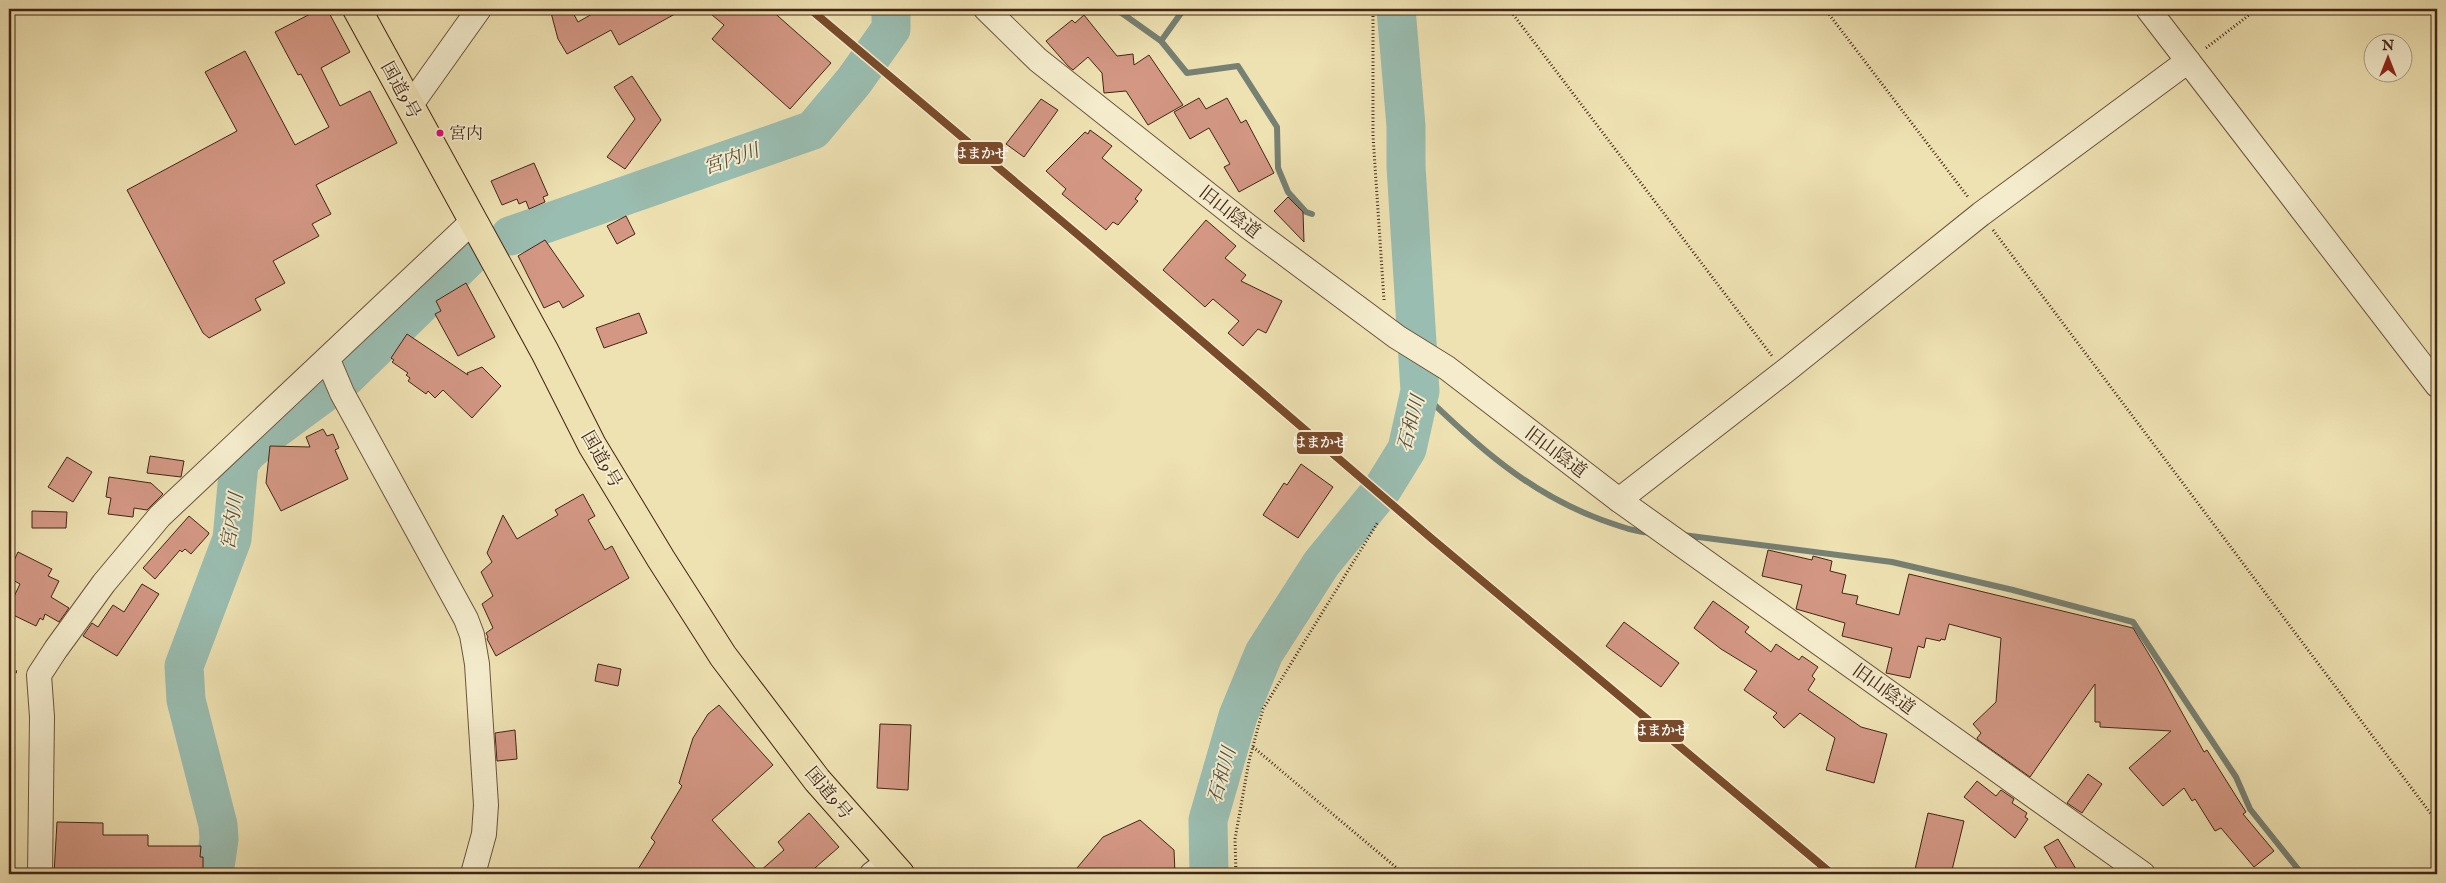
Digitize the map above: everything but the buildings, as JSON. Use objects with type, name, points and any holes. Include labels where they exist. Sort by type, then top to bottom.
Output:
[{"type":"highway","name":"国道9号","points":[[357,9],[473,221],[592,445],[661,559],[723,656],[887,870]]},
{"type":"street","points":[[410,106],[479,9]]},
{"type":"street","name":"旧山陰道","points":[[986,9],[1038,60],[1249,227],[1391,333],[1447,368],[1619,500],[2143,874]]},
{"type":"street","points":[[2148,9],[2437,385]]},
{"type":"street","points":[[1619,500],[1784,372],[1981,214],[2188,61]]},
{"type":"street","points":[[40,874],[42,717],[39,676],[104,583],[160,516],[328,360],[473,221]]},
{"type":"street","points":[[328,360],[342,393],[466,618],[472,635],[477,664],[486,805],[484,834],[473,874]]},
{"type":"path","points":[[1373,9],[1373,136],[1391,333]]},
{"type":"path","points":[[1509,9],[1784,372]]},
{"type":"path","points":[[1825,9],[2437,822]]},
{"type":"path","points":[[2188,61],[2257,9]]},
{"type":"path","points":[[1236,874],[1235,839],[1253,747],[1263,709],[1378,522]]},
{"type":"path","points":[[1253,747],[1404,874]]},
{"type":"waterway","name":"宮内川","points":[[510,236],[813,130],[854,81],[891,29],[891,9]]},
{"type":"waterway","points":[[1116,9],[1161,41],[1187,73],[1238,66],[1277,127],[1278,168],[1288,192],[1306,212],[1312,214]]},
{"type":"waterway","points":[[1161,41],[1184,9]]},
{"type":"waterway","name":"石和川","points":[[1209,874],[1208,820],[1238,716],[1264,653],[1321,564],[1383,488],[1407,449],[1420,391],[1406,166],[1406,126],[1396,9]]},
{"type":"waterway","name":"宮内川","points":[[214,874],[219,839],[218,825],[186,700],[184,666],[232,539],[239,463],[248,452],[271,432],[347,376],[468,258]]},
{"type":"waterway","points":[[1420,391],[1462,430],[1504,465],[1550,496],[1602,520],[1633,530],[1653,533]]},
{"type":"waterway","points":[[1683,535],[1892,562],[2013,590],[2133,622],[2236,777],[2250,809],[2302,874]]},
{"type":"transit line","name":"はまかぜ","points":[[810,9],[1090,245],[1431,538],[1832,874]]},
{"type":"place","name":"宮内","points":[[440,133]]}]
